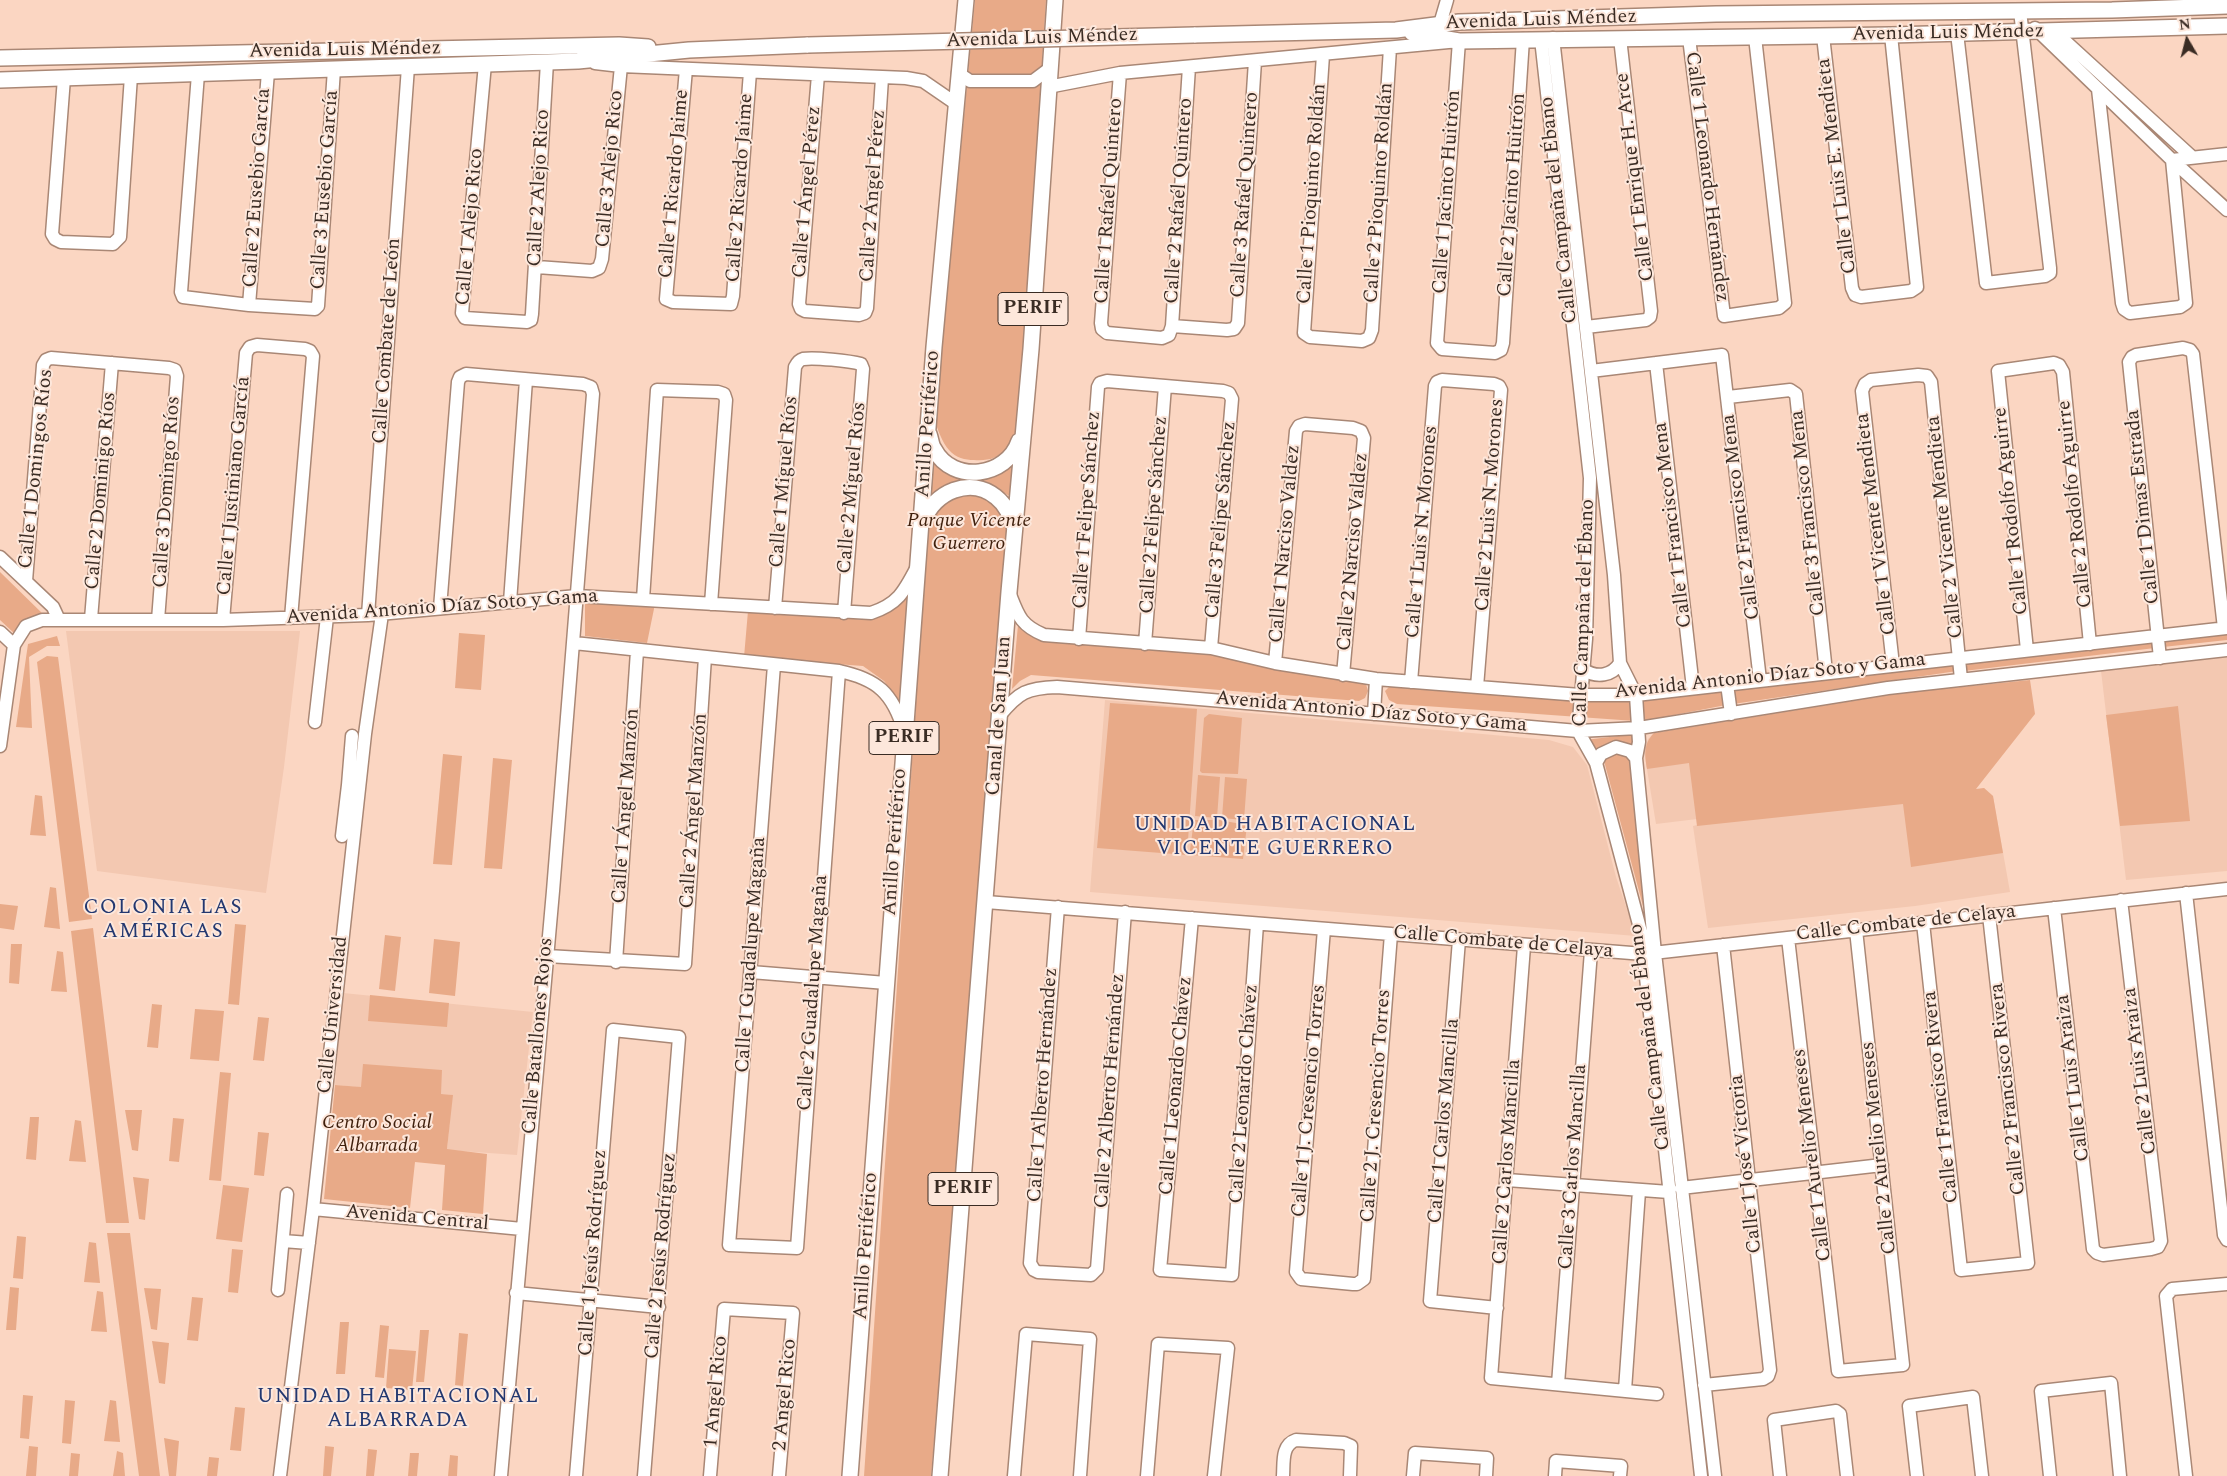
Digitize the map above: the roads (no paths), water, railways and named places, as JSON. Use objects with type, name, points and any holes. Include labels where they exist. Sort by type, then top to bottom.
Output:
[{"type":"main road","name":"Anillo Periférico","points":[[850,1476],[904,731],[955,103],[966,0]]},
{"type":"main road","name":"PERIF","points":[[1015,530],[1022,432],[1031,349],[1055,0]]},
{"type":"main road","name":"Avenida Luis Méndez","points":[[0,80],[547,62],[689,50],[808,45],[1396,30],[1440,24],[1716,14],[2020,11],[2156,4],[2227,6]]},
{"type":"main road","name":"Avenida Luis Méndez","points":[[1396,30],[1459,41],[1891,35],[2227,26]]},
{"type":"main road","name":"Avenida Luis Méndez","points":[[0,58],[619,45],[689,50]]},
{"type":"main road","points":[[928,430],[934,449],[946,464],[970,473],[984,473],[1002,465],[1016,451],[1022,432]]},
{"type":"main road","points":[[921,533],[927,512],[940,497],[958,488],[969,488],[996,496],[1009,511],[1015,530]]},
{"type":"main road","name":"Canal de San Juan","points":[[986,902],[1015,530]]},
{"type":"main road","name":"PERIF","points":[[940,1476],[986,902]]},
{"type":"street","points":[[1440,24],[1447,0]]},
{"type":"street","points":[[2226,0],[2227,10]]},
{"type":"street","points":[[2020,11],[2046,31],[2192,158]]},
{"type":"street","points":[[1957,33],[1986,283],[2045,276],[2050,273],[2020,11]]},
{"type":"street","points":[[2046,31],[2098,89],[2227,210]]},
{"type":"street","name":"Calle 1 Luis E. Mendieta","points":[[1823,36],[1852,288],[1855,295],[1861,297],[1911,291],[1918,287],[1891,35]]},
{"type":"street","name":"Calle 1 Leonardo Hernández","points":[[1689,38],[1724,316],[1779,308],[1785,303],[1755,37]]},
{"type":"street","name":"Calle 1 Enrique H. Arce","points":[[1586,327],[1646,320],[1650,317],[1651,311],[1620,38]]},
{"type":"street","name":"Calle 2 Jacinto Huitrón","points":[[1437,343],[1442,349],[1494,353],[1501,350],[1503,343],[1523,39]]},
{"type":"street","name":"Calle Campaña del Ébano","points":[[1547,39],[1586,327],[1614,575],[1620,663],[1636,695],[1639,728],[1636,758],[1649,954],[1687,1293],[1701,1476]]},
{"type":"street","name":"Calle Campaña del Ébano","points":[[1547,39],[1590,478],[1584,670],[1580,695],[1578,731],[1596,763],[1641,932],[1649,954]]},
{"type":"street","name":"Avenida Luis Méndez","points":[[1048,87],[1120,73],[1459,41]]},
{"type":"street","name":"Calle 1 Jacinto Huitrón","points":[[1437,343],[1459,41]]},
{"type":"street","name":"Calle 2 Pioquinto Roldán","points":[[1304,333],[1310,337],[1362,341],[1369,338],[1390,48]]},
{"type":"street","name":"Calle 1 Pioquinto Roldán","points":[[1304,333],[1324,55]]},
{"type":"street","name":"Avenida Luis Méndez","points":[[578,60],[621,66],[906,78],[923,82],[955,103]]},
{"type":"street","name":"Calle 3 Rafaél Quintero","points":[[1170,330],[1227,330],[1234,328],[1238,323],[1254,61]]},
{"type":"street","name":"Calle 2 Alejo Rico","points":[[532,314],[547,62]]},
{"type":"street","name":"Calle 1 Alejo Rico","points":[[485,64],[462,313],[465,318],[527,322],[531,320],[532,314]]},
{"type":"street","name":"Calle 3 Alejo Rico","points":[[536,267],[592,271],[600,268],[621,66]]},
{"type":"street","name":"Calle Combate de León","points":[[368,615],[408,67]]},
{"type":"street","name":"Calle 2 Rafaél Quintero","points":[[1170,330],[1189,67]]},
{"type":"street","name":"Calle 3 Eusebio García","points":[[249,305],[315,309],[318,306],[334,69]]},
{"type":"street","name":"Calle 1 Ricardo Jaime","points":[[686,69],[666,299],[673,302],[731,304]]},
{"type":"street","points":[[958,73],[970,81],[1033,81],[1049,69]]},
{"type":"street","name":"Calle 2 Eusebio García","points":[[249,305],[268,72]]},
{"type":"street","name":"Calle 2 Ricardo Jaime","points":[[731,304],[750,72]]},
{"type":"street","name":"Calle 1 Rafaél Quintero","points":[[1120,73],[1102,330],[1107,333],[1162,338],[1170,330]]},
{"type":"street","points":[[198,74],[181,292],[183,297],[249,305]]},
{"type":"street","name":"Calle 1 Ángel Pérez","points":[[818,75],[799,304],[801,310],[859,316],[865,313]]},
{"type":"street","points":[[64,78],[52,234],[55,239],[61,242],[113,244],[120,237],[131,76]]},
{"type":"street","name":"Calle 2 Ángel Pérez","points":[[865,313],[882,78]]},
{"type":"street","points":[[2098,89],[2124,309],[2130,314],[2180,307],[2186,303],[2172,160]]},
{"type":"street","points":[[2172,160],[2227,154]]},
{"type":"street","name":"Calle 1 Justiniano García","points":[[223,620],[246,352],[250,347],[256,345],[305,349],[310,351],[313,356],[291,618]]},
{"type":"street","name":"Calle 1 Dimas Estrada","points":[[2160,658],[2129,362],[2132,356],[2183,348],[2190,350],[2193,354],[2226,628]]},
{"type":"street","name":"Calle 2 Francisco Mena","points":[[1656,363],[1722,355],[1760,680]]},
{"type":"street","name":"Calle 1 Domingos Ríos","points":[[26,581],[43,365],[46,360],[51,358],[112,363]]},
{"type":"street","name":"Calle 1 Miguel Ríos","points":[[775,608],[795,367],[797,362],[803,359],[861,364]]},
{"type":"street","name":"Calle 3 Domingo Ríos","points":[[112,363],[169,368],[175,370],[177,376],[158,620]]},
{"type":"street","name":"Calle 2 Dominigo Ríos","points":[[91,619],[112,363]]},
{"type":"street","points":[[1591,371],[1656,363]]},
{"type":"street","name":"Calle 1 Francisco Mena","points":[[1656,363],[1693,688]]},
{"type":"street","name":"Calle 2 Rodolfo Aguirre","points":[[1998,371],[2054,363],[2059,365],[2063,372],[2090,644]]},
{"type":"street","name":"Calle 2 Miguel Ríos","points":[[844,613],[863,369],[861,364]]},
{"type":"street","name":"Calle 1 Rodolfo Aguirre","points":[[1998,371],[2027,650]]},
{"type":"street","points":[[440,608],[458,382],[460,376],[466,374],[526,380],[510,602]]},
{"type":"street","name":"Calle 2 Vicente Mendieta","points":[[1864,384],[1871,380],[1918,375],[1927,376],[1931,382],[1961,679]]},
{"type":"street","name":"Calle Batallones Rojos","points":[[501,1476],[574,643],[593,394],[591,388],[583,384],[526,380]]},
{"type":"street","name":"Calle 2 Luis N. Morones","points":[[1437,382],[1442,380],[1494,384],[1499,386],[1501,390],[1477,687]]},
{"type":"street","name":"Calle 1 Felipe Sánchez","points":[[1079,639],[1098,387],[1100,383],[1107,381],[1165,386]]},
{"type":"street","name":"Calle 1 Luis N. Morones","points":[[1411,682],[1437,382]]},
{"type":"street","name":"Calle 1 Vicente Mendieta","points":[[1864,384],[1862,391],[1893,665]]},
{"type":"street","name":"Calle 3 Felipe Sánchez","points":[[1165,386],[1229,392],[1232,399],[1211,648]]},
{"type":"street","name":"Calle 2 Felipe Sánchez","points":[[1145,644],[1165,386]]},
{"type":"street","points":[[643,599],[657,390],[670,389],[724,394],[726,400],[711,604]]},
{"type":"street","name":"Calle 3 Francisco Mena","points":[[1728,397],[1790,390],[1796,394],[1826,672]]},
{"type":"street","name":"Calle 2 Narciso Valdez","points":[[1299,426],[1305,424],[1353,428],[1361,431],[1364,438],[1343,674]]},
{"type":"street","name":"Calle 1 Narciso Valdez","points":[[1275,663],[1296,431],[1299,426]]},
{"type":"street","points":[[0,557],[53,607],[59,620]]},
{"type":"street","name":"Avenida Antonio Díaz Soto y Gama","points":[[14,645],[26,626],[42,620],[223,620],[327,617],[382,614],[577,596],[844,613],[871,613],[886,608],[896,600],[905,589],[918,565]]},
{"type":"street","name":"Avenida Antonio Díaz Soto y Gama","points":[[1009,592],[1019,616],[1029,628],[1044,635],[1211,648],[1275,663],[1376,679],[1580,695],[1636,695],[2226,628]]},
{"type":"street","name":"Calle Universidad","points":[[280,1476],[313,1209],[354,786],[382,614]]},
{"type":"street","points":[[316,722],[327,617]]},
{"type":"street","points":[[0,632],[14,645],[0,746]]},
{"type":"street","points":[[574,643],[774,666],[839,671],[861,676],[876,684],[898,709],[904,731]]},
{"type":"street","name":"Avenida Antonio Díaz Soto y Gama","points":[[1000,715],[1017,695],[1036,688],[1057,687],[1578,731],[1639,728],[1888,688],[2227,650]]},
{"type":"street","name":"Calle 1 Ángel Manzón","points":[[616,962],[637,651]]},
{"type":"street","name":"Calle 2 Ángel Manzón","points":[[616,962],[685,964],[705,657]]},
{"type":"street","points":[[1584,670],[1600,675],[1616,670],[1620,663]]},
{"type":"street","name":"Calle 1 Guadalupe Magaña","points":[[729,1245],[774,666]]},
{"type":"street","name":"Calle 2 Guadalupe Magaña","points":[[729,1245],[797,1248],[815,978],[839,671]]},
{"type":"street","points":[[1374,714],[1376,679]]},
{"type":"street","points":[[1727,684],[1731,714]]},
{"type":"street","points":[[342,836],[354,786],[352,736]]},
{"type":"street","points":[[1596,763],[1601,754],[1616,747],[1630,751],[1636,758]]},
{"type":"street","name":"Calle Combate de Celaya","points":[[986,902],[1524,946],[1649,954],[2227,889]]},
{"type":"street","points":[[2186,893],[2226,1237]]},
{"type":"street","name":"Calle 2 Luis Araiza","points":[[2093,1249],[2103,1255],[2151,1249],[2158,1246],[2161,1241],[2121,900]]},
{"type":"street","name":"Calle 1 Alberto Hernández","points":[[1058,907],[1030,1263],[1034,1270],[1038,1272],[1091,1275],[1097,1269]]},
{"type":"street","name":"Calle 1 Luis Araiza","points":[[2054,908],[2093,1249]]},
{"type":"street","name":"Calle 2 Alberto Hernández","points":[[1097,1269],[1125,912]]},
{"type":"street","name":"Calle 2 Francisco Rivera","points":[[1961,1270],[2028,1263],[1989,915]]},
{"type":"street","name":"Calle 1 Leonardo Chávez","points":[[1192,918],[1160,1270],[1232,1275],[1233,1264]]},
{"type":"street","name":"Calle 1 Francisco Rivera","points":[[1923,923],[1961,1270]]},
{"type":"street","name":"Calle 2 Leonardo Chávez","points":[[1233,1264],[1257,924]]},
{"type":"street","name":"Calle 1 J. Cresencio Torres","points":[[1324,930],[1296,1272],[1298,1276],[1306,1280],[1357,1284],[1364,1279]]},
{"type":"street","name":"Calle 2 Aurelio Meneses","points":[[1838,1371],[1903,1365],[1856,930]]},
{"type":"street","name":"Calle 2 J. Cresencio Torres","points":[[1364,1279],[1391,934]]},
{"type":"street","name":"Calle 1 Aurelio Meneses","points":[[1788,938],[1838,1371]]},
{"type":"street","name":"Calle 1 Carlos Mancilla","points":[[1459,940],[1430,1301],[1498,1308]]},
{"type":"street","name":"Calle 1 José Victoria","points":[[1704,1385],[1763,1379],[1768,1376],[1770,1370],[1723,945]]},
{"type":"street","name":"Calle 2 Carlos Mancilla","points":[[1524,946],[1498,1308],[1491,1378],[1558,1384]]},
{"type":"street","name":"Calle 3 Carlos Mancilla","points":[[1558,1384],[1572,1186],[1592,951]]},
{"type":"street","points":[[547,956],[616,962]]},
{"type":"street","points":[[751,972],[886,983]]},
{"type":"street","name":"Calle 2 Jesús Rodríguez","points":[[613,1030],[678,1036],[659,1307],[644,1476]]},
{"type":"street","name":"Calle 1 Jesús Rodríguez","points":[[576,1476],[613,1030]]},
{"type":"street","points":[[1507,1180],[1640,1191],[1675,1190],[1882,1165]]},
{"type":"street","points":[[1626,1390],[1640,1191]]},
{"type":"street","points":[[278,1290],[287,1194]]},
{"type":"street","name":"Avenida Central","points":[[313,1209],[522,1229]]},
{"type":"street","points":[[283,1241],[309,1243]]},
{"type":"street","points":[[2186,1476],[2166,1296],[2172,1289],[2227,1284]]},
{"type":"street","points":[[516,1293],[659,1307]]},
{"type":"street","name":"Calle Campaña del Ébano","points":[[1687,1293],[1704,1385],[1715,1476]]},
{"type":"street","name":"2 Angel Rico","points":[[724,1309],[792,1313],[779,1476]]},
{"type":"street","name":"1 Angel Rico","points":[[710,1476],[724,1309]]},
{"type":"street","points":[[1014,1476],[1026,1334],[1090,1339],[1080,1476]]},
{"type":"street","points":[[1147,1476],[1158,1344],[1228,1348],[1214,1476]]},
{"type":"street","points":[[2050,1476],[2041,1392],[2111,1383],[2120,1476]]},
{"type":"street","points":[[1558,1384],[1658,1394]]},
{"type":"street","points":[[1917,1476],[1909,1406],[1973,1397],[1982,1476]]},
{"type":"street","points":[[1780,1476],[1774,1422],[1776,1418],[1838,1411],[1847,1476]]},
{"type":"street","points":[[1283,1476],[1286,1447],[1290,1442],[1296,1440],[1344,1443],[1351,1446],[1350,1476]]},
{"type":"street","points":[[1413,1476],[1415,1453],[1487,1458],[1486,1476]]},
{"type":"street","points":[[1555,1476],[1556,1461],[1621,1471]]},
{"type":"district","name":"UNIDAD HABITACIONAL VICENTE GUERRERO","points":[[1275,838]]},
{"type":"district","name":"COLONIA LAS AMÉRICAS","points":[[163,921]]},
{"type":"district","name":"UNIDAD HABITACIONAL ALBARRADA","points":[[398,1410]]},
{"type":"park label","name":"Parque Vicente Guerrero","points":[[969,534]]},
{"type":"park label","name":"Centro Social Albarrada","points":[[377,1136]]}]
